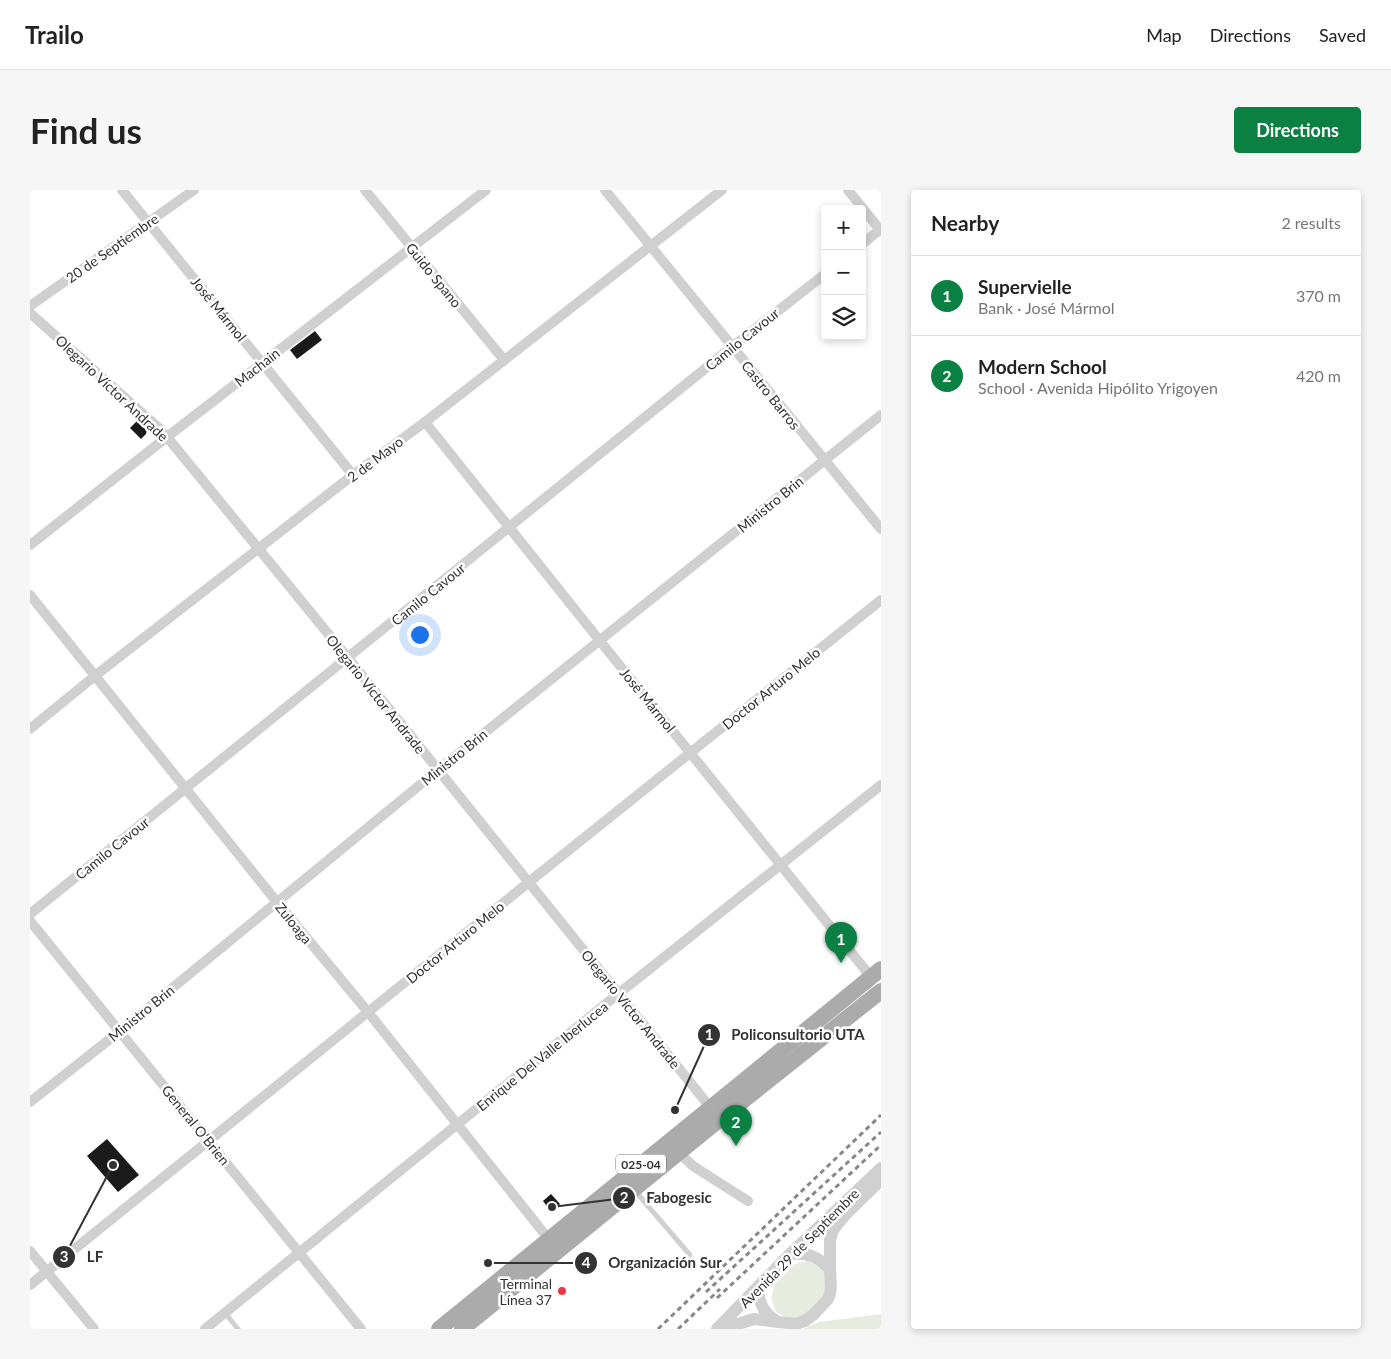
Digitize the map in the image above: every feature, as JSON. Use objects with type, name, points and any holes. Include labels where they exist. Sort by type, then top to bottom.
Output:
[{"type":"main road","name":"025-04","points":[[471,1324],[554,1245],[716,1113],[876,973]]},
{"type":"main road","name":"025-04","points":[[439,1329],[554,1245],[634,1190],[679,1153],[716,1113],[881,991]]},
{"type":"street","name":"José Mármol","points":[[122,190],[353,475]]},
{"type":"street","name":"20 de Septiembre","points":[[30,306],[194,190]]},
{"type":"street","name":"Guido Spano","points":[[365,190],[504,360]]},
{"type":"street","name":"Machain","points":[[30,545],[486,190]]},
{"type":"street","name":"Castro Barros","points":[[605,190],[881,529]]},
{"type":"street","name":"2 de Mayo","points":[[30,729],[96,675],[722,190]]},
{"type":"street","points":[[848,190],[881,230],[866,241]]},
{"type":"street","name":"Camilo Cavour","points":[[30,914],[821,277]]},
{"type":"street","name":"Olegario Víctor Andrade","points":[[30,313],[167,437],[716,1113]]},
{"type":"street","name":"Ministro Brin","points":[[30,1102],[120,1031],[276,901],[438,770],[881,415]]},
{"type":"street","name":"José Mármol","points":[[425,422],[780,864],[876,973]]},
{"type":"street","name":"Zuloaga","points":[[30,595],[554,1245]]},
{"type":"street","name":"Doctor Arturo Melo","points":[[30,1285],[881,600]]},
{"type":"street","name":"Enrique Del Valle Iberlucea","points":[[205,1329],[780,864],[880,789]]},
{"type":"street","name":"General O'Brien","points":[[30,921],[361,1329]]},
{"type":"street","points":[[679,1153],[693,1166],[748,1201]]},
{"type":"street","name":"Avenida 29 de Septiembre","points":[[717,1329],[790,1254],[881,1168]]},
{"type":"street","name":"Avenida 29 de Septiembre","points":[[729,1329],[754,1319],[795,1324],[805,1321],[814,1314],[828,1299],[831,1287],[830,1240],[833,1230],[845,1215],[881,1180]]},
{"type":"street","points":[[30,1251],[94,1329]]},
{"type":"street","points":[[790,1254],[801,1253],[812,1256],[822,1261],[830,1269]]},
{"type":"street","points":[[758,1288],[759,1299],[763,1309],[770,1317],[780,1323]]},
{"type":"lane","points":[[634,1190],[690,1255]]},
{"type":"lane","points":[[225,1313],[238,1329]]},
{"type":"shaded area","points":[[808,1261],[823,1268],[826,1277],[825,1291],[817,1303],[800,1319],[787,1318],[776,1312],[771,1298],[775,1284],[795,1264]]},
{"type":"shaded area","points":[[881,1314],[881,1329],[803,1329],[819,1322]]},
{"type":"building","points":[[315,331],[322,340],[297,359],[290,350]]},
{"type":"building","points":[[138,420],[147,429],[146,434],[141,439],[130,428]]},
{"type":"building","points":[[107,1139],[139,1175],[118,1192],[87,1156]]},
{"type":"building","points":[[551,1194],[560,1204],[554,1210],[549,1209],[543,1201]]},
{"type":"railway","points":[[658,1329],[881,1115]]},
{"type":"railway","points":[[706,1292],[881,1132]]},
{"type":"railway","points":[[717,1298],[881,1145]]},
{"type":"railway","points":[[678,1329],[720,1289]]},
{"type":"place","name":"Supervielle","points":[[841,963]]},
{"type":"place","name":"Policonsultorio UTA","points":[[675,1110]]},
{"type":"place","name":"Modern School","points":[[736,1146]]},
{"type":"place","name":"LF","points":[[113,1165]]},
{"type":"place","name":"Fabogesic","points":[[552,1207]]},
{"type":"place","name":"Organización Sur","points":[[488,1263]]},
{"type":"place","name":"Terminal Línea 37","points":[[562,1291]]}]
